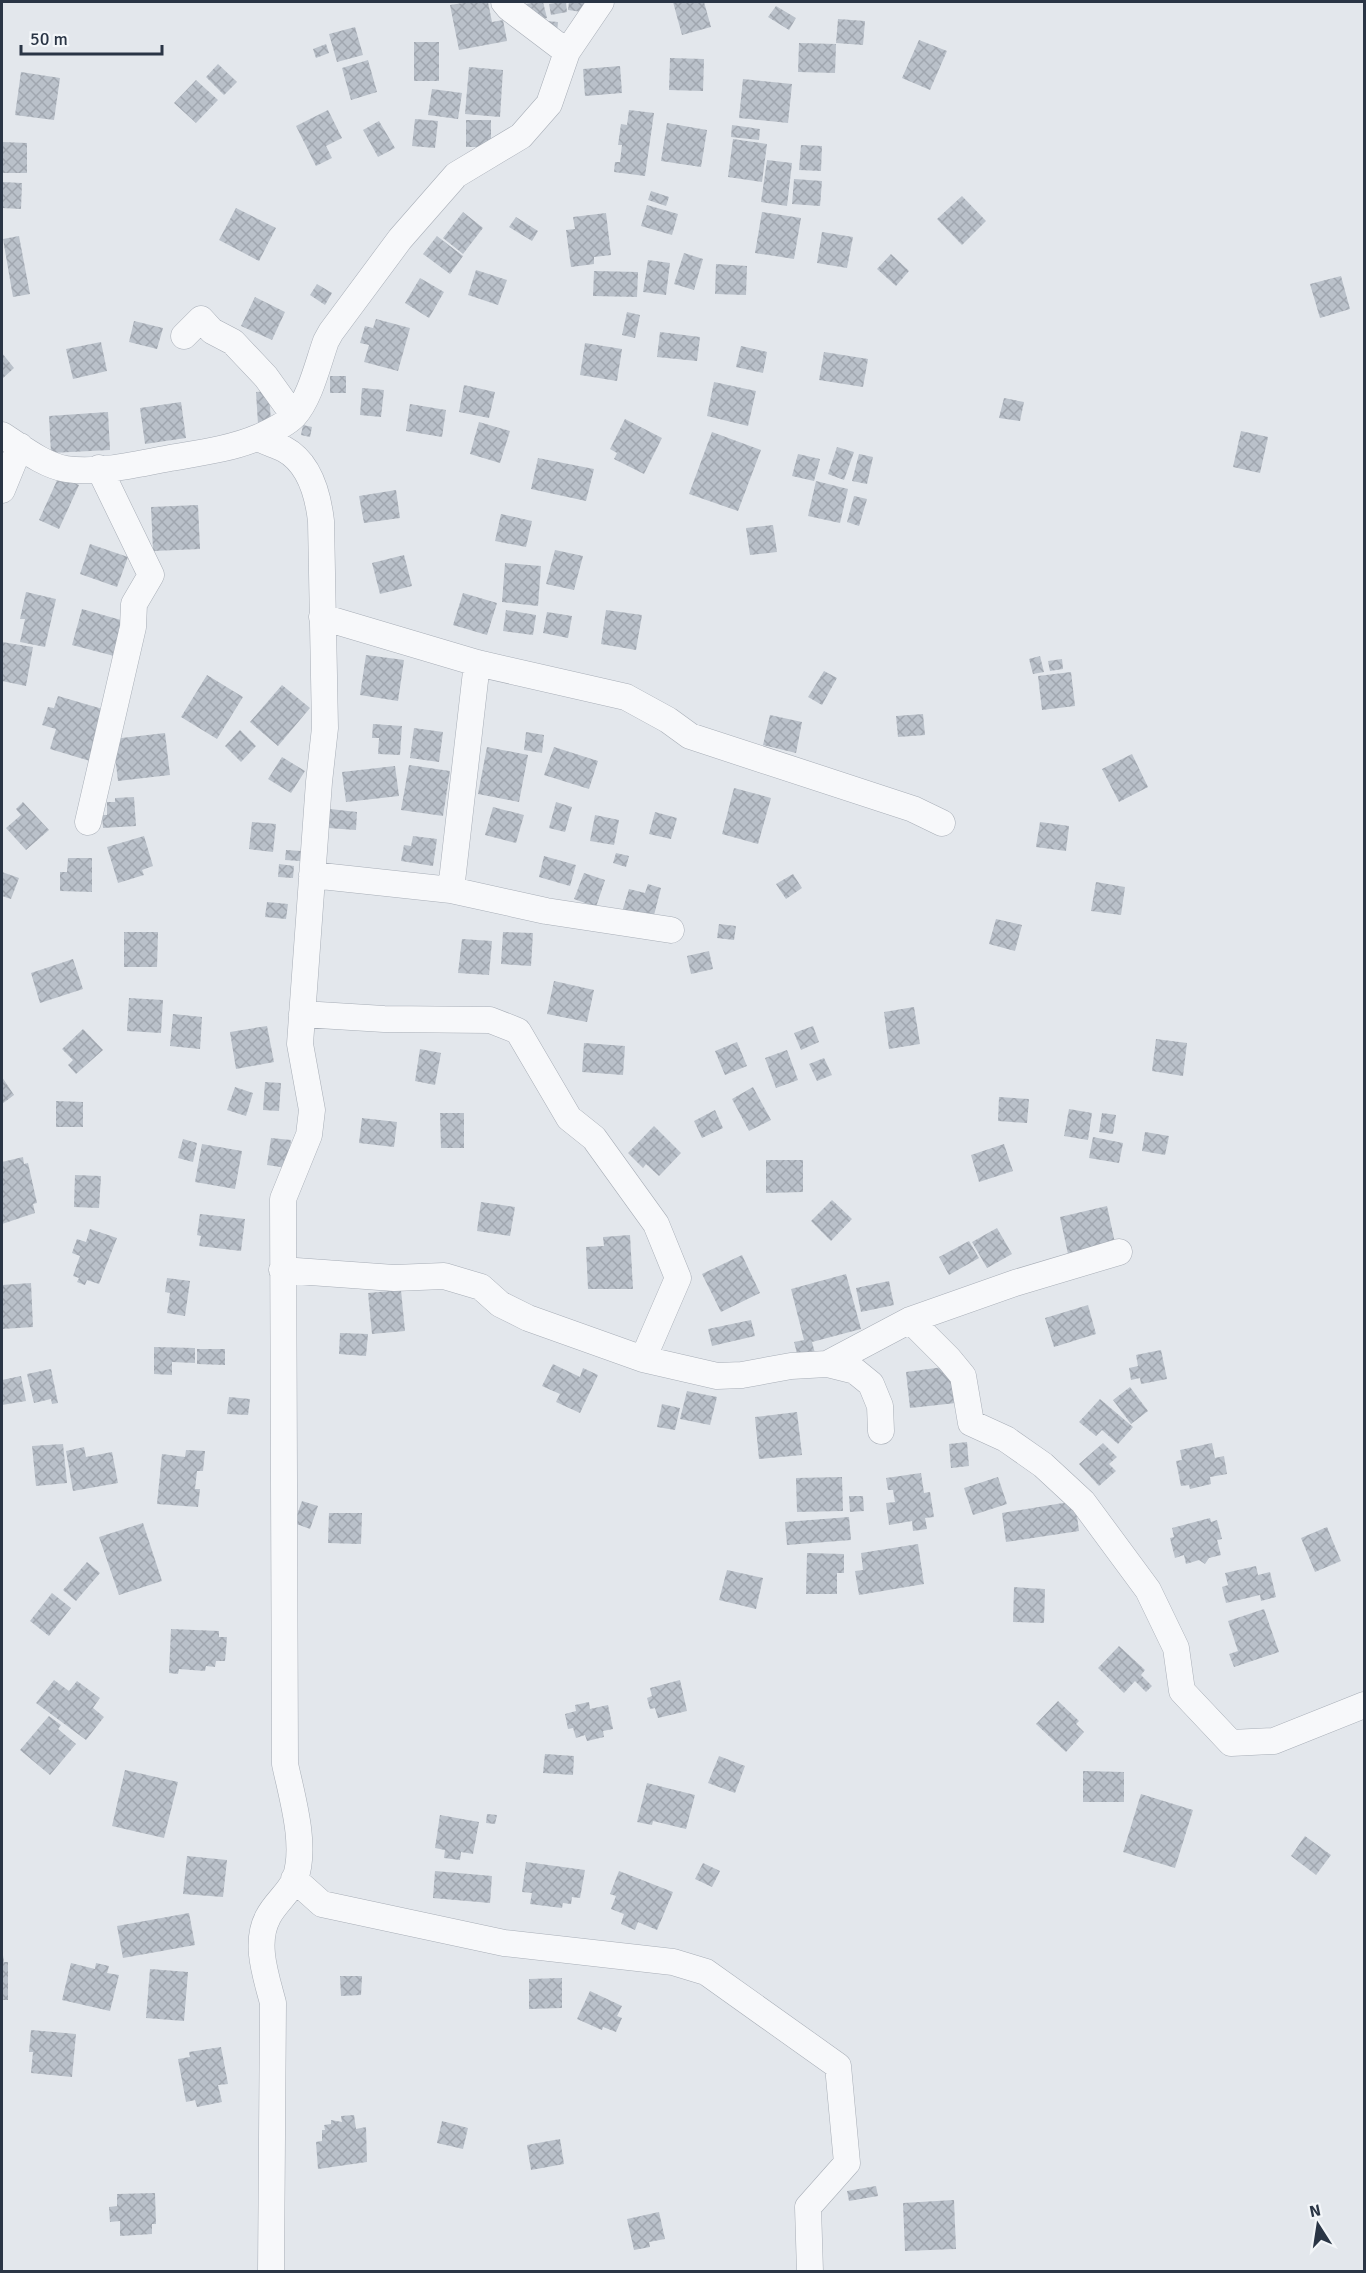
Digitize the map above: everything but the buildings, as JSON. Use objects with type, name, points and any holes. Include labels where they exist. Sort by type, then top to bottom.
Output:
[{"type":"street","points":[[504,2],[567,52]]},
{"type":"street","points":[[2,490],[11,441],[49,464],[64,469],[82,470],[127,466],[218,450],[258,438],[294,416],[303,403],[326,341],[393,248],[456,176],[521,136],[549,104],[567,52],[601,2]]},
{"type":"street","points":[[184,336],[201,319],[212,331],[232,342],[266,377],[294,416]]},
{"type":"street","points":[[258,438],[286,450],[302,467],[315,490],[321,521],[325,728],[300,1044],[312,1110],[309,1135],[283,1199],[285,1764],[296,1821],[299,1855],[294,1879],[267,1917],[261,1940],[264,1971],[273,2003],[271,2271]]},
{"type":"street","points":[[88,822],[133,627],[134,604],[151,575],[99,468]]},
{"type":"street","points":[[322,616],[477,663],[626,697],[668,720],[690,736],[913,809],[942,824]]},
{"type":"street","points":[[452,890],[477,663]]},
{"type":"street","points":[[312,875],[452,890],[546,911],[671,930]]},
{"type":"street","points":[[302,1014],[384,1019],[490,1020],[518,1030],[569,1118],[594,1138],[656,1224],[678,1278],[644,1359]]},
{"type":"street","points":[[827,1364],[910,1320],[1015,1283],[1119,1252]]},
{"type":"street","points":[[282,1270],[394,1278],[444,1276],[481,1287],[500,1304],[528,1318],[644,1359],[717,1376],[742,1375],[791,1366],[827,1364],[855,1371],[871,1384],[880,1406],[881,1431]]},
{"type":"street","points":[[910,1320],[963,1376],[971,1423],[1006,1439],[1043,1464],[1083,1502],[1148,1590],[1176,1648],[1182,1691],[1231,1743],[1274,1741],[1365,1705]]},
{"type":"street","points":[[294,1879],[322,1904],[504,1943],[673,1962],[706,1972],[838,2066],[847,2163],[808,2207],[810,2271]]}]
